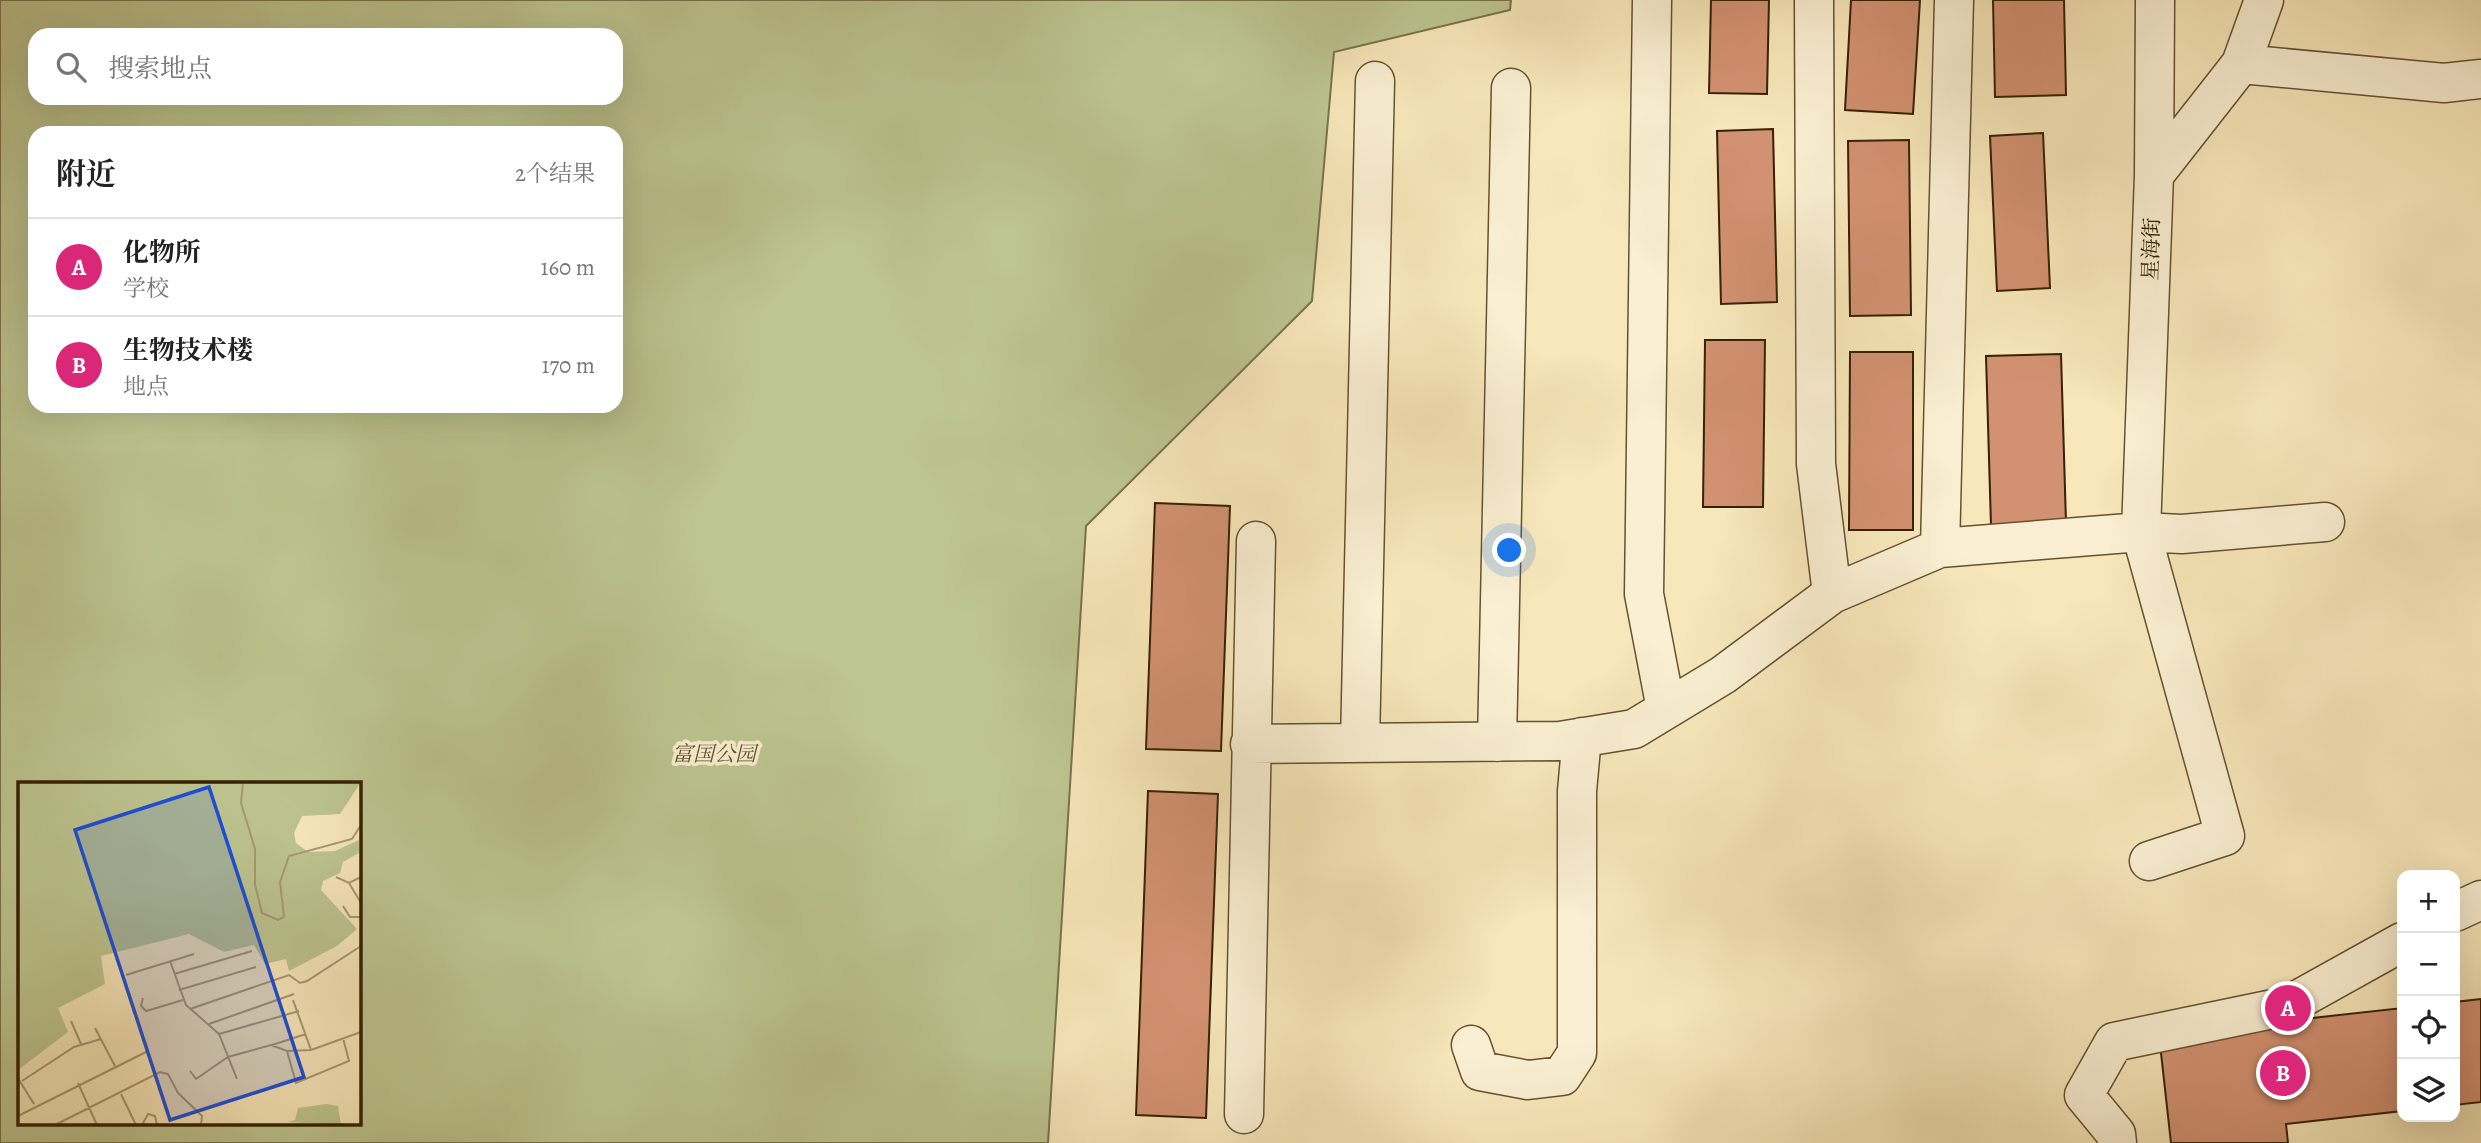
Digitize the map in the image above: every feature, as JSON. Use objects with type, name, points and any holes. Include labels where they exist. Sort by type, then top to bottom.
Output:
[{"type":"street","points":[[1652,0],[1644,594],[1666,709]]},
{"type":"street","points":[[1814,0],[1816,464],[1832,594]]},
{"type":"street","points":[[1940,548],[1954,0]]},
{"type":"street","name":"星海街","points":[[2150,861],[2225,836],[2141,532],[2154,175],[2155,0]]},
{"type":"street","points":[[2154,175],[2241,64],[2264,0]]},
{"type":"street","points":[[2241,64],[2444,83],[2481,79]]},
{"type":"street","points":[[1360,743],[1375,81]]},
{"type":"street","points":[[1497,742],[1511,88]]},
{"type":"street","points":[[1251,744],[1560,741],[1634,729],[1723,675],[1832,594],[1940,548],[2141,532],[2182,534],[2325,522]]},
{"type":"street","points":[[1244,1114],[1256,541]]},
{"type":"street","points":[[1471,1045],[1480,1070],[1528,1080],[1562,1076],[1577,1053],[1577,791],[1582,737]]},
{"type":"street","points":[[2460,910],[2481,900]]},
{"type":"street","points":[[2117,1143],[2116,1134],[2084,1096],[2113,1042],[2287,1006],[2397,945]]},
{"type":"green space","name":"富国公园","points":[[0,0],[1511,0],[1510,10],[1334,52],[1312,301],[1086,526],[1048,1143],[0,1143]]},
{"type":"building","points":[[1711,0],[1769,0],[1767,94],[1709,93]]},
{"type":"building","points":[[1851,0],[1920,0],[1913,114],[1845,110]]},
{"type":"building","points":[[1993,0],[2064,0],[2066,95],[1995,97]]},
{"type":"building","points":[[1773,129],[1777,302],[1721,304],[1717,131]]},
{"type":"building","points":[[2043,133],[2050,288],[1997,291],[1990,136]]},
{"type":"building","points":[[1909,140],[1911,315],[1850,316],[1848,141]]},
{"type":"building","points":[[1705,340],[1765,340],[1763,507],[1703,507]]},
{"type":"building","points":[[1850,352],[1913,352],[1913,530],[1849,530]]},
{"type":"building","points":[[2061,354],[2066,523],[1991,526],[1986,356]]},
{"type":"building","points":[[1155,503],[1230,506],[1221,751],[1146,749]]},
{"type":"building","points":[[1148,791],[1218,794],[1206,1118],[1136,1115]]},
{"type":"building","points":[[2481,999],[2481,1102],[2460,1104],[2460,1059],[2460,1001]]},
{"type":"building","points":[[2397,1009],[2397,1112],[2286,1124],[2288,1143],[2171,1143],[2159,1035]]},
{"type":"place","name":"化物所","points":[[2288,1008]]},
{"type":"place","name":"生物技术楼","points":[[2283,1073]]}]
